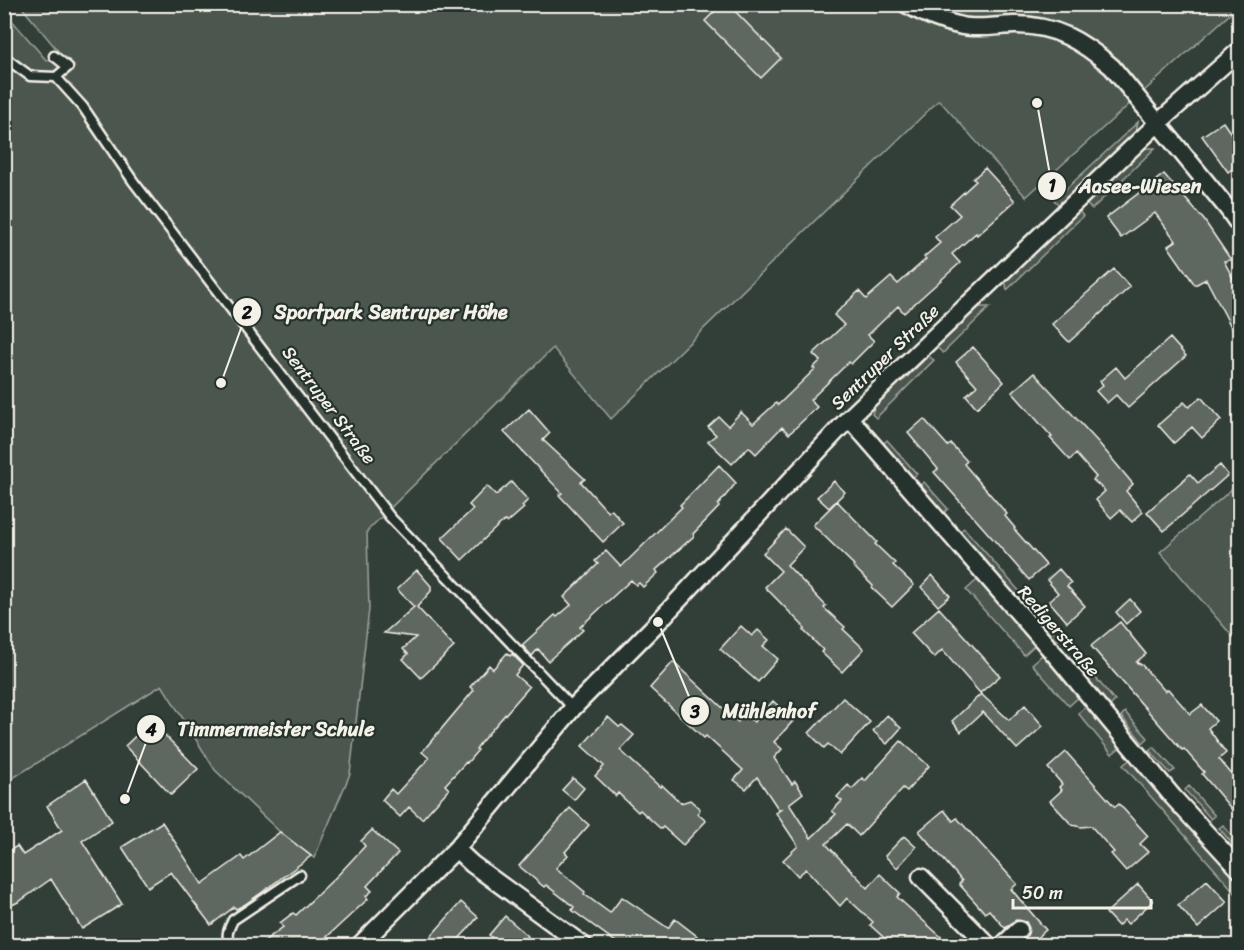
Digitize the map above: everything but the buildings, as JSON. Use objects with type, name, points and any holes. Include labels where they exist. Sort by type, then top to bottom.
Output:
[{"type":"street","points":[[906,4],[935,19],[964,27],[1023,25],[1071,37],[1092,50],[1112,67],[1228,209],[1239,226]]},
{"type":"street","name":"Sentruper Straße","points":[[359,945],[456,849],[573,708],[658,622],[849,418],[1158,123],[1239,50]]},
{"type":"street","name":"Redigerstraße","points":[[849,418],[1056,657],[1173,797],[1239,870]]},
{"type":"street","points":[[456,849],[472,864],[584,945]]},
{"type":"street","points":[[921,877],[989,945]]},
{"type":"street","points":[[1002,945],[1019,930]]},
{"type":"lane","points":[[4,57],[30,76],[56,77],[68,67],[54,56]]},
{"type":"lane","name":"Sentruper Straße","points":[[56,77],[84,107],[133,182],[390,517],[573,708]]},
{"type":"lane","points":[[231,945],[227,939],[233,920],[300,874]]},
{"type":"shaded area","points":[[20,5],[1240,5],[1026,197],[939,100],[611,419],[553,348],[367,531],[369,609],[350,774],[314,858],[283,835],[215,770],[162,685],[5,783],[4,11],[47,61],[59,52]]},
{"type":"shaded area","points":[[1138,122],[1134,138],[1110,162],[1107,159],[1059,205],[1054,200]]},
{"type":"shaded area","points":[[1144,148],[1155,148],[1092,209],[1085,203]]},
{"type":"shaded area","points":[[1078,210],[1083,216],[1007,290],[1005,279]]},
{"type":"shaded area","points":[[977,307],[990,307],[943,353],[935,346]]},
{"type":"shaded area","points":[[928,356],[934,360],[876,418],[872,414],[876,403],[900,377],[904,380]]},
{"type":"shaded area","points":[[887,440],[917,474],[912,478],[882,445]]},
{"type":"shaded area","points":[[924,482],[948,509],[943,513],[919,486]]},
{"type":"shaded area","points":[[1239,483],[1239,644],[1160,552]]},
{"type":"shaded area","points":[[964,528],[1027,600],[1023,604],[959,532]]},
{"type":"shaded area","points":[[977,580],[1035,645],[1024,655],[966,590]]},
{"type":"shaded area","points":[[1036,611],[1060,638],[1056,642],[1031,615]]},
{"type":"shaded area","points":[[1042,655],[1080,696],[1069,706],[1032,664]]},
{"type":"shaded area","points":[[1079,658],[1115,701],[1110,706],[1074,663]]},
{"type":"shaded area","points":[[1088,705],[1122,746],[1112,754],[1078,713]]},
{"type":"shaded area","points":[[1125,712],[1148,738],[1143,743],[1121,716]]},
{"type":"shaded area","points":[[1154,747],[1175,770],[1170,773],[1149,750]]},
{"type":"shaded area","points":[[1133,757],[1239,878],[1239,897],[1123,765]]},
{"type":"shaded area","points":[[1189,786],[1215,816],[1211,819],[1185,790]]},
{"type":"shaded area","points":[[1223,825],[1239,844],[1237,849],[1219,828]]},
{"type":"place","name":"Aasee-Wiesen","points":[[1037,103]]},
{"type":"place","name":"Sportpark Sentruper Höhe","points":[[221,383]]},
{"type":"place","name":"Mühlenhof","points":[[658,622]]},
{"type":"place","name":"Timmermeister Schule","points":[[125,799]]}]
